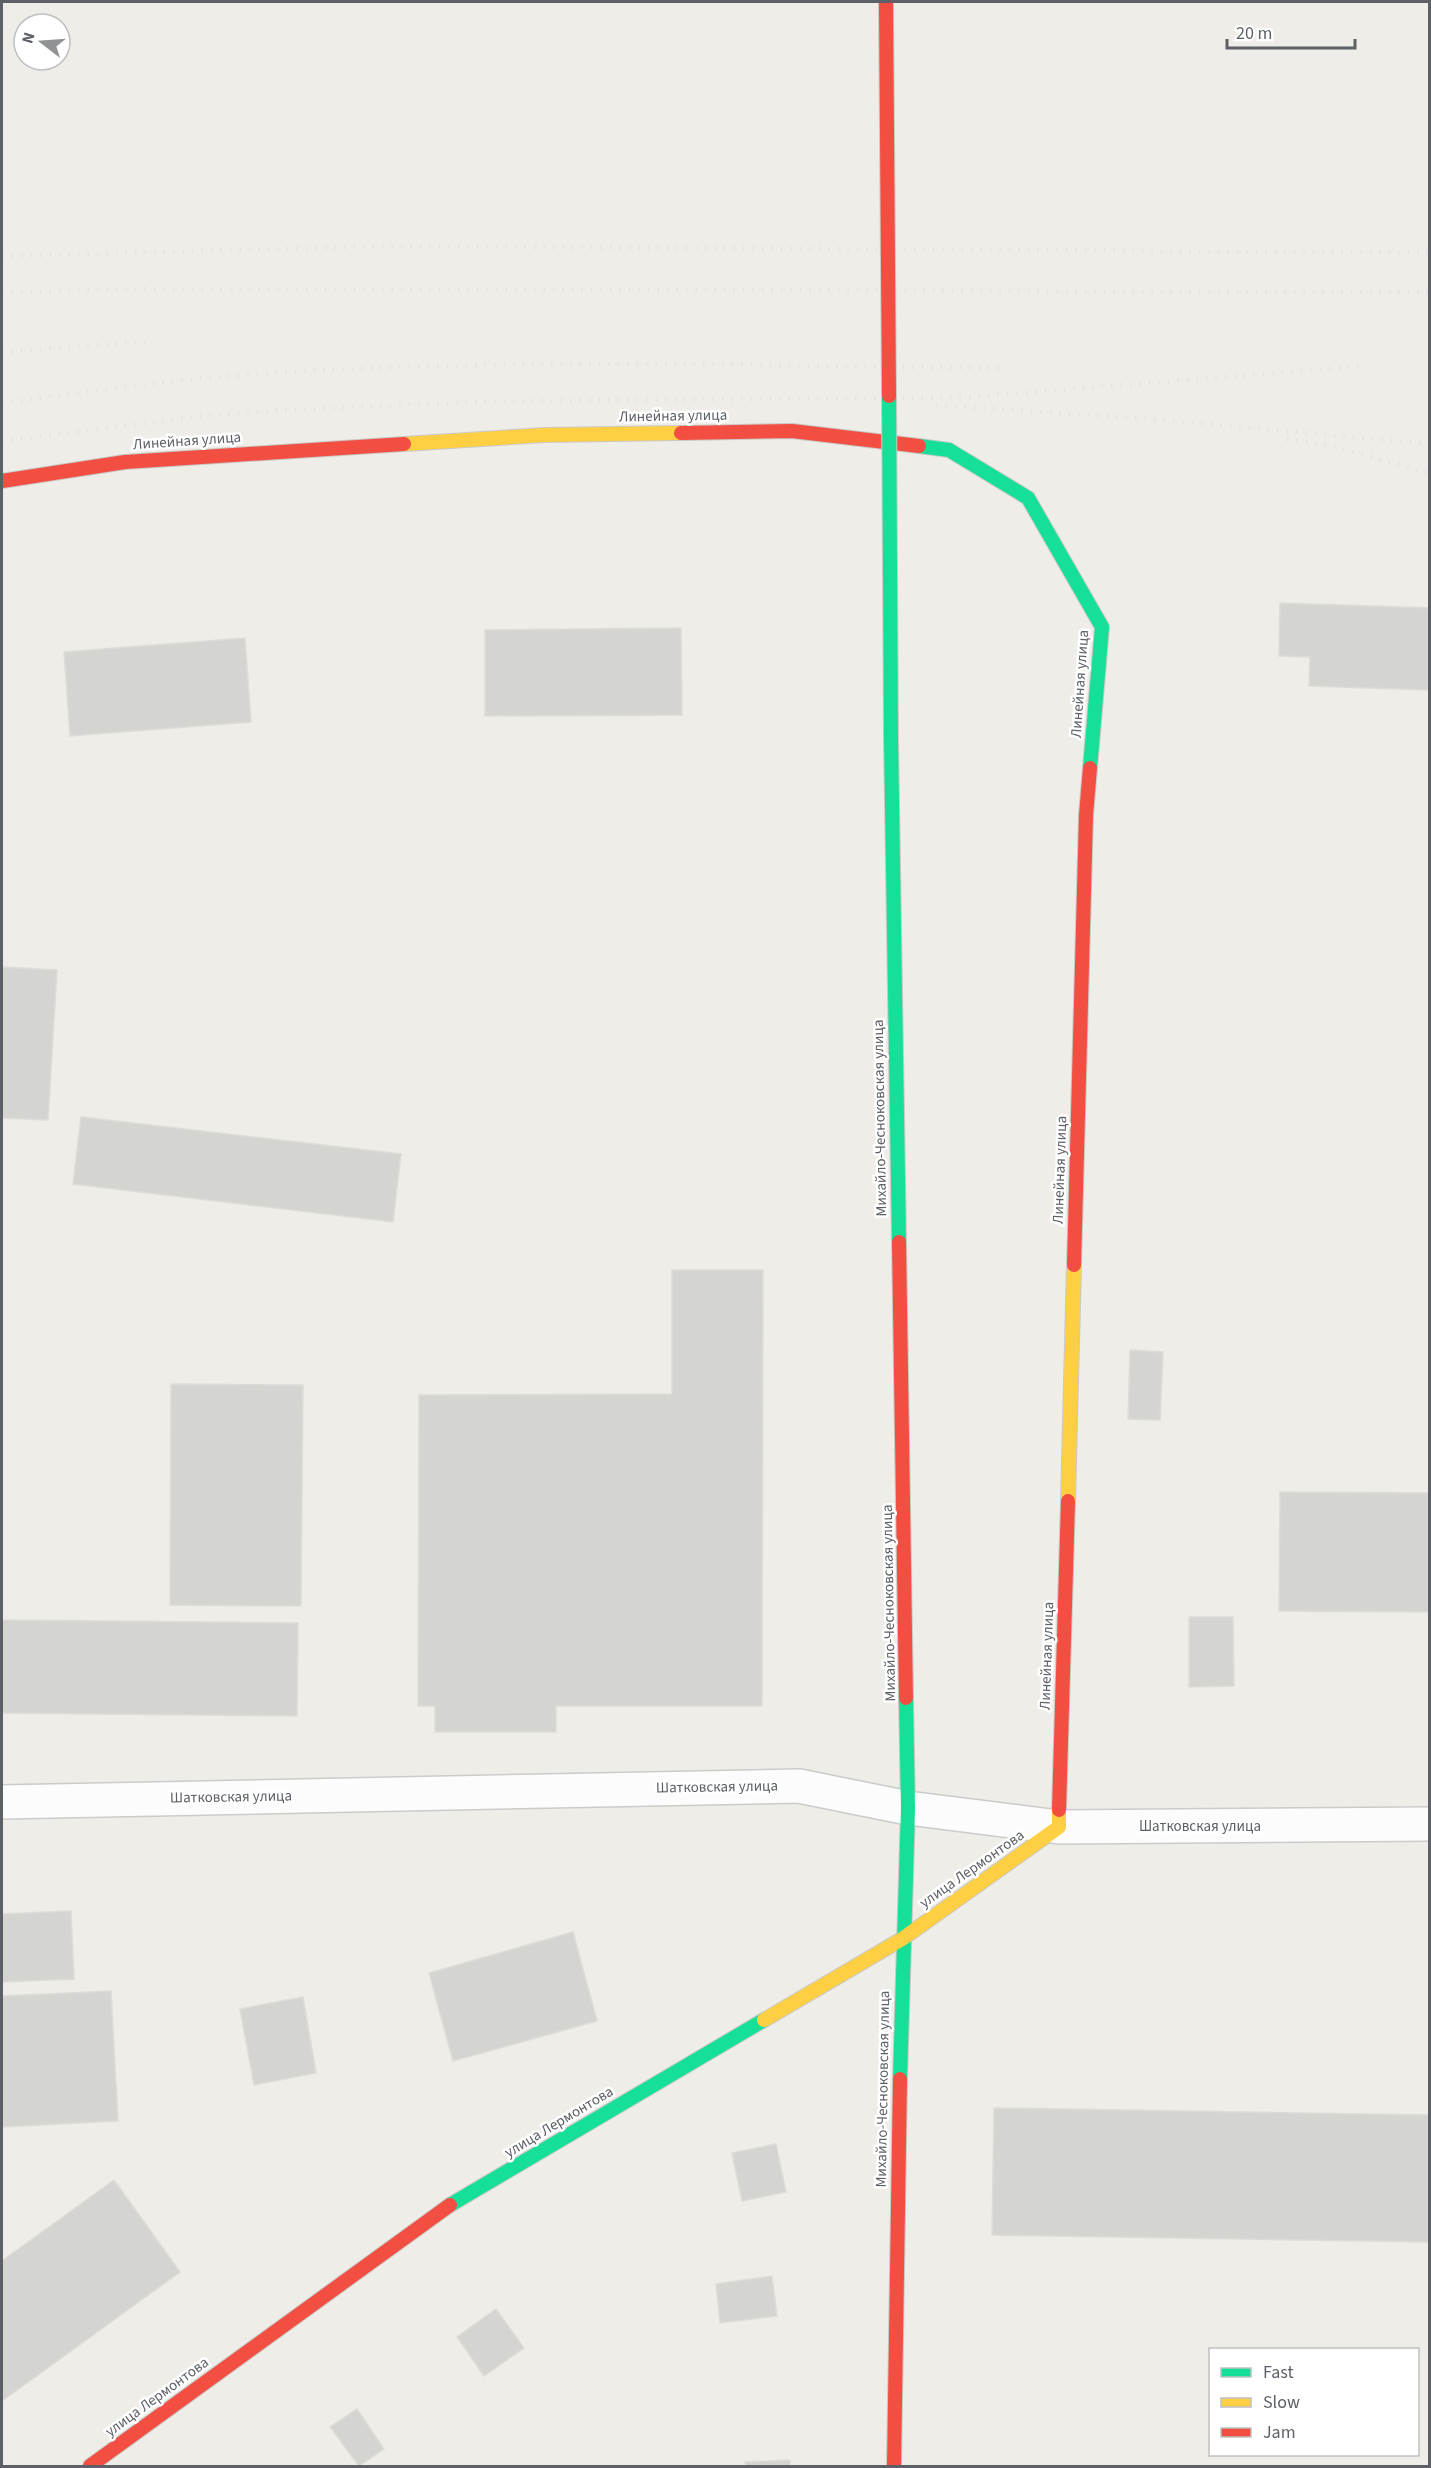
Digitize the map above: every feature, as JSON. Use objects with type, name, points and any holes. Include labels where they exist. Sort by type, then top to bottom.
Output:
[{"type":"street","name":"Михайло-Чесноковская улица","points":[[886,2],[891,740],[908,1808],[902,1939],[894,2466]]},
{"type":"street","name":"Линейная улица","points":[[2,482],[125,462],[544,435],[792,431],[949,450],[1028,498],[1102,627],[1086,815],[1059,1827]]},
{"type":"street","name":"Шатковская улица","points":[[2,1802],[799,1786],[908,1808],[1059,1827],[1430,1824]]},
{"type":"street","name":"улица Лермонтова","points":[[90,2466],[437,2212],[902,1939],[1059,1827]]},
{"type":"building","points":[[1280,603],[1430,608],[1430,690],[1309,686],[1310,657],[1279,656]]},
{"type":"building","points":[[681,628],[682,715],[485,716],[485,630]]},
{"type":"building","points":[[245,638],[251,722],[70,736],[64,652]]},
{"type":"building","points":[[2,967],[57,970],[48,1120],[2,1118]]},
{"type":"building","points":[[81,1117],[401,1154],[393,1222],[73,1184]]},
{"type":"building","points":[[672,1270],[763,1270],[762,1706],[556,1706],[556,1732],[435,1732],[435,1706],[418,1706],[419,1395],[672,1394]]},
{"type":"building","points":[[1130,1350],[1163,1352],[1160,1420],[1128,1419]]},
{"type":"building","points":[[171,1384],[303,1385],[301,1606],[170,1605]]},
{"type":"building","points":[[1280,1492],[1430,1493],[1430,1612],[1279,1611]]},
{"type":"building","points":[[1189,1617],[1233,1617],[1234,1686],[1189,1687]]},
{"type":"building","points":[[2,1620],[298,1623],[297,1716],[2,1713]]},
{"type":"building","points":[[71,1911],[74,1979],[2,1982],[2,1914]]},
{"type":"building","points":[[573,1932],[597,2021],[453,2061],[429,1973]]},
{"type":"building","points":[[111,1991],[118,2121],[2,2127],[2,1996]]},
{"type":"building","points":[[303,1997],[316,2073],[254,2085],[240,2009]]},
{"type":"building","points":[[994,2108],[1430,2115],[1430,2242],[992,2235]]},
{"type":"building","points":[[776,2144],[786,2192],[742,2201],[732,2153]]},
{"type":"building","points":[[114,2180],[180,2272],[2,2401],[2,2261]]},
{"type":"building","points":[[772,2276],[777,2316],[720,2323],[716,2284]]},
{"type":"building","points":[[496,2309],[524,2348],[484,2376],[457,2337]]},
{"type":"building","points":[[357,2409],[384,2449],[359,2466],[330,2427]]},
{"type":"building","points":[[790,2460],[790,2466],[746,2466],[745,2462]]},
{"type":"railway","points":[[2,256],[394,246],[1430,253]]},
{"type":"railway","points":[[2,293],[118,289],[1430,292]]},
{"type":"railway","points":[[2,352],[152,341]]},
{"type":"railway","points":[[2,403],[136,385],[218,377],[415,366],[711,364],[1007,368]]},
{"type":"railway","points":[[2,441],[221,414],[516,401],[970,397],[1363,366]]},
{"type":"railway","points":[[936,405],[1151,419],[1430,444]]},
{"type":"railway","points":[[1287,439],[1332,446],[1430,473]]},
{"type":"traffic: fast","points":[[889,396],[891,740]]},
{"type":"traffic: fast","points":[[919,446],[949,450],[1028,498],[1102,627],[1090,768]]},
{"type":"traffic: fast","points":[[891,740],[899,1242]]},
{"type":"traffic: fast","points":[[900,2079],[908,1808],[906,1698]]},
{"type":"traffic: fast","points":[[450,2205],[764,2020]]},
{"type":"traffic: slow","points":[[404,444],[544,435],[681,433]]},
{"type":"traffic: slow","points":[[1068,1501],[1074,1265]]},
{"type":"traffic: slow","points":[[764,2020],[902,1939],[1059,1827],[1059,1810]]},
{"type":"traffic: jam","points":[[886,2],[889,396]]},
{"type":"traffic: jam","points":[[681,433],[792,431],[919,446]]},
{"type":"traffic: jam","points":[[2,481],[125,462],[404,444]]},
{"type":"traffic: jam","points":[[1074,1265],[1086,815],[1090,768]]},
{"type":"traffic: jam","points":[[899,1242],[906,1698]]},
{"type":"traffic: jam","points":[[1059,1810],[1068,1501]]},
{"type":"traffic: jam","points":[[894,2466],[900,2079]]},
{"type":"traffic: jam","points":[[90,2466],[450,2205]]}]
